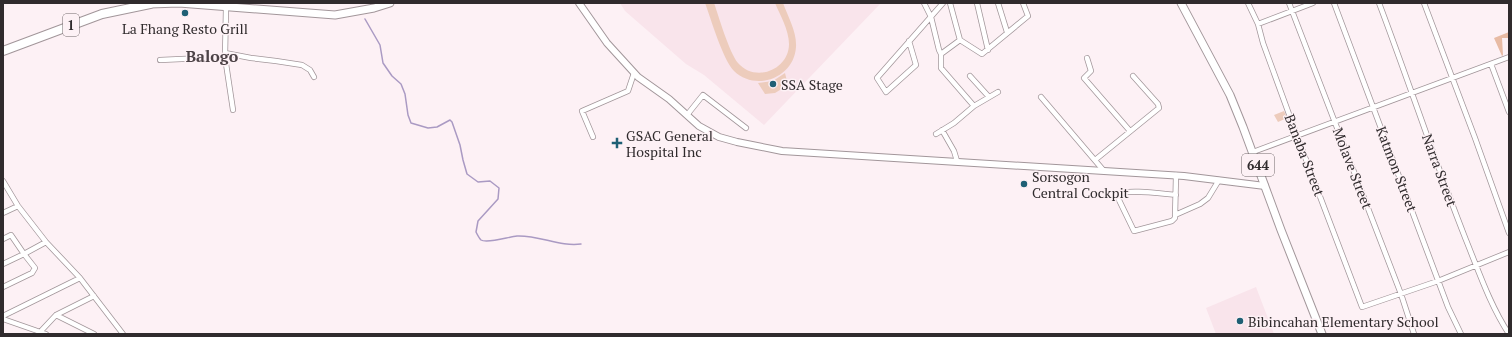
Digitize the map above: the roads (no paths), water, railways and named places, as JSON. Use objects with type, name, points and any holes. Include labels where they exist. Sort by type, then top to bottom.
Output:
[{"type":"highway","name":"1","points":[[3,51],[102,14],[145,4]]},
{"type":"main road","name":"1","points":[[145,4],[179,3],[335,14],[374,8],[390,3]]},
{"type":"main road","name":"644","points":[[1181,3],[1230,95],[1322,334]]},
{"type":"street","points":[[579,3],[607,43],[634,73],[669,99],[699,126],[719,137],[737,142],[782,151],[1176,175],[1265,186]]},
{"type":"street","points":[[924,3],[931,16],[939,50],[942,54],[942,68],[974,106]]},
{"type":"street","points":[[909,41],[916,65],[886,92],[878,78],[909,41],[943,3]]},
{"type":"street","points":[[950,3],[960,40],[982,54],[1028,16],[1023,3]]},
{"type":"street","points":[[976,3],[988,50]]},
{"type":"street","points":[[998,3],[1007,32]]},
{"type":"street","name":"Banaba Street","points":[[1248,3],[1258,24],[1263,43],[1297,136],[1362,307],[1401,294]]},
{"type":"street","name":"Molave Street","points":[[1289,3],[1401,294],[1414,334]]},
{"type":"street","points":[[1258,24],[1313,3]]},
{"type":"street","name":"Katmon Street","points":[[1334,3],[1438,281],[1461,334]]},
{"type":"street","name":"Narra Street","points":[[1379,3],[1476,266],[1493,306],[1509,334]]},
{"type":"street","points":[[1424,3],[1509,233]]},
{"type":"street","points":[[226,7],[225,55],[233,110]]},
{"type":"street","points":[[942,54],[960,40]]},
{"type":"street","points":[[160,60],[225,55],[276,60],[302,65],[310,70],[314,77]]},
{"type":"street","points":[[1253,152],[1509,57]]},
{"type":"street","points":[[1087,58],[1091,71],[1084,78],[1130,132]]},
{"type":"street","points":[[1491,64],[1509,112]]},
{"type":"street","points":[[592,137],[582,111],[628,91],[634,73]]},
{"type":"street","points":[[970,76],[989,97]]},
{"type":"street","points":[[1095,160],[1160,106],[1132,76]]},
{"type":"street","points":[[936,134],[974,106],[998,92]]},
{"type":"street","points":[[687,115],[703,95],[746,128]]},
{"type":"street","points":[[1041,97],[1104,171]]},
{"type":"street","points":[[942,130],[954,151],[957,161]]},
{"type":"street","points":[[1176,175],[1176,195],[1175,216],[1174,220],[1172,221],[1134,231],[1117,195],[1120,192],[1176,195]]},
{"type":"street","points":[[1175,216],[1200,204],[1208,198],[1219,180]]},
{"type":"street","points":[[3,182],[18,206],[46,242],[80,278],[123,334]]},
{"type":"street","points":[[3,213],[18,206]]},
{"type":"street","points":[[3,239],[11,235],[35,268],[32,273],[3,287]]},
{"type":"street","points":[[3,264],[46,242]]},
{"type":"street","points":[[1401,294],[1438,281],[1509,252]]},
{"type":"street","points":[[3,316],[80,278]]},
{"type":"street","points":[[41,331],[56,315],[94,296]]},
{"type":"street","points":[[56,315],[94,334]]},
{"type":"street","points":[[3,319],[46,334]]},
{"type":"waterway","points":[[365,19],[380,45],[383,63],[392,76],[401,84],[405,94],[408,115],[411,123],[428,128],[437,127],[450,120],[460,145],[467,174],[478,182],[490,181],[499,188],[498,199],[478,221],[476,232],[481,240],[488,241],[525,236],[565,244],[581,244]]},
{"type":"place","name":"La Fhang Resto Grill","points":[[185,13]]},
{"type":"place","name":"SSA Stage","points":[[773,84]]},
{"type":"place","name":"GSAC General Hospital Inc","points":[[617,143]]},
{"type":"place","name":"Sorsogon Central Cockpit","points":[[1024,184]]},
{"type":"place","name":"Bibincahan Elementary School","points":[[1240,321]]},
{"type":"district","name":"Balogo","points":[[212,56]]}]
